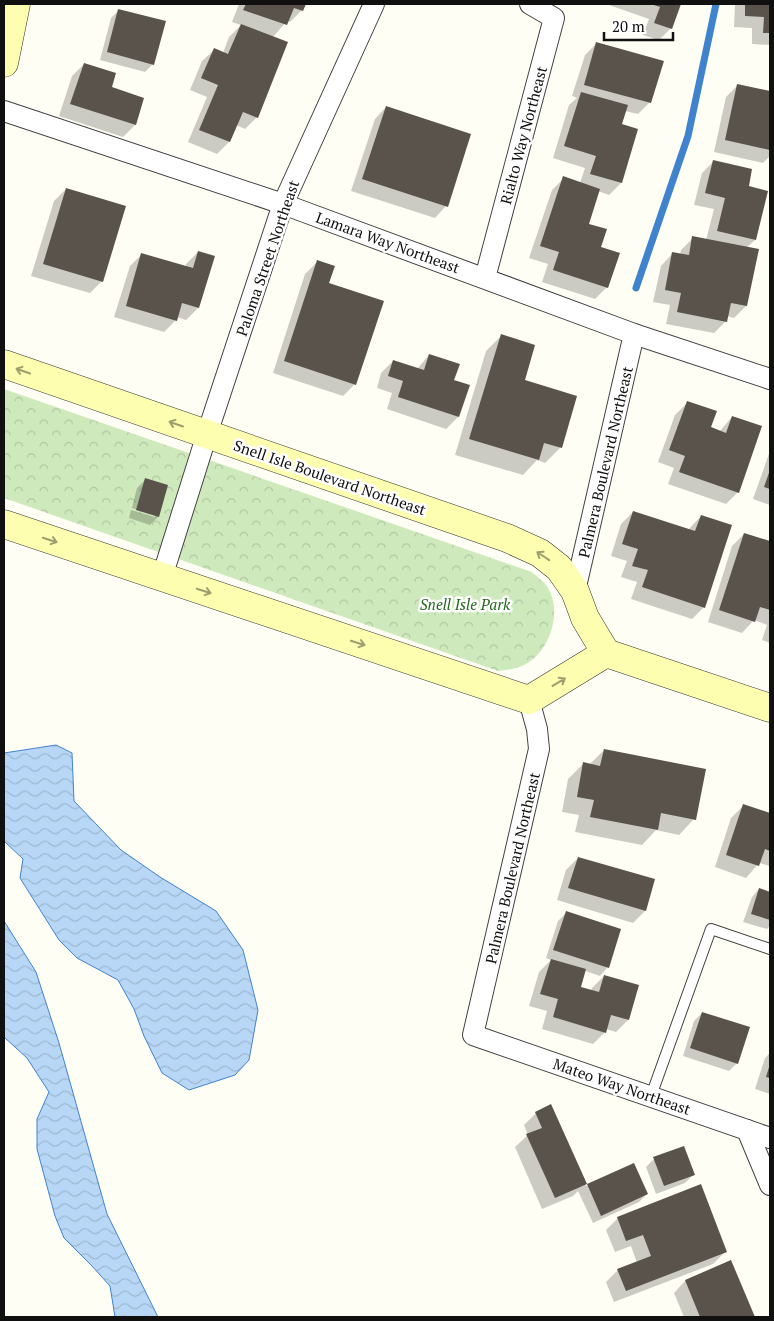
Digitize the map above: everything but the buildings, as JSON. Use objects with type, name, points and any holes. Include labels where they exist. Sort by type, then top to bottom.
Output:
[{"type":"street","points":[[4,63],[16,4]]},
{"type":"street","name":"Paloma Street Northeast","points":[[162,577],[283,204],[374,4]]},
{"type":"street","name":"Rialto Way Northeast","points":[[485,278],[554,18],[530,4]]},
{"type":"street","name":"Lamara Way Northeast","points":[[4,111],[283,204],[634,334],[770,379]]},
{"type":"street","name":"Palmera Boulevard Northeast","points":[[575,591],[634,334]]},
{"type":"street","name":"Snell Isle Boulevard Northeast","points":[[4,364],[507,538],[540,553],[559,568],[575,591],[585,618],[606,653]]},
{"type":"street","points":[[4,524],[529,700],[606,653],[770,708]]},
{"type":"street","name":"Palmera Boulevard Northeast","points":[[473,1035],[539,749],[537,728],[529,700]]},
{"type":"street","name":"Mateo Way Northeast","points":[[473,1035],[770,1138]]},
{"type":"street","points":[[747,1130],[770,1185]]},
{"type":"lane","points":[[651,1096],[711,929],[770,949]]},
{"type":"green space","name":"Snell Isle Park","points":[[4,389],[532,572],[547,586],[552,598],[554,620],[547,642],[533,659],[524,665],[498,671],[4,498]]},
{"type":"water","points":[[56,745],[72,753],[74,801],[121,850],[160,877],[216,911],[243,950],[258,1010],[249,1060],[235,1075],[189,1090],[162,1073],[144,1036],[134,1009],[118,980],[77,958],[59,940],[20,878],[23,859],[4,841],[4,753]]},
{"type":"water","points":[[4,921],[36,972],[59,1043],[107,1214],[158,1317],[115,1317],[110,1286],[64,1238],[55,1216],[37,1149],[37,1119],[49,1092],[27,1058],[4,1037]]},
{"type":"waterway","points":[[636,288],[688,136],[716,4]]}]
